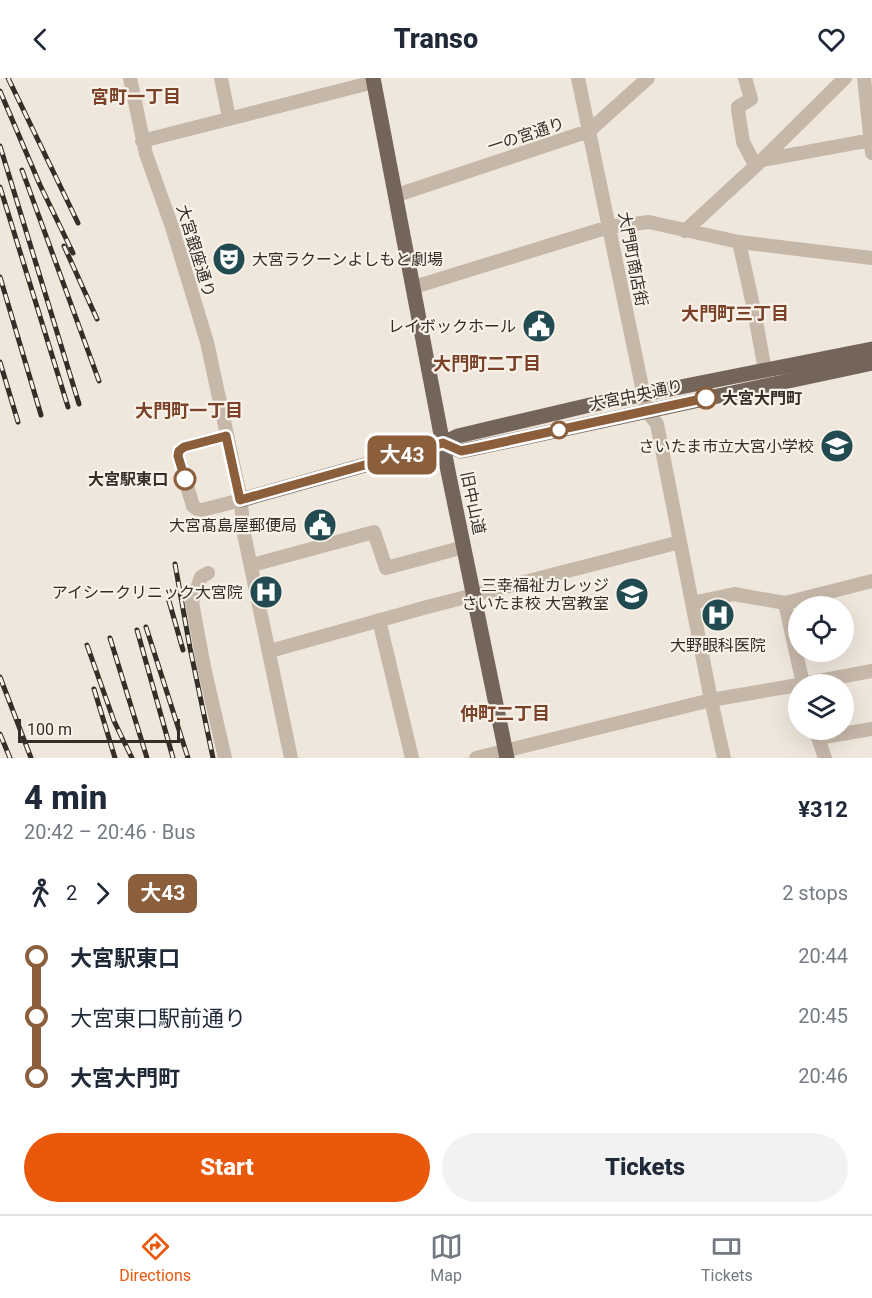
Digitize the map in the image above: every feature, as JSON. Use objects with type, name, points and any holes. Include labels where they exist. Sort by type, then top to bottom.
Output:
[{"type":"main road","name":"旧中山道","points":[[374,80],[443,443],[506,754]]},
{"type":"main road","name":"大宮中央通り","points":[[240,500],[443,443],[458,436],[643,394],[872,349]]},
{"type":"main road","name":"大宮中央通り","points":[[443,443],[461,451],[872,363]]},
{"type":"street","name":"大宮銀座通り","points":[[130,78],[142,141],[172,227],[207,342],[291,758]]},
{"type":"street","points":[[221,78],[229,118]]},
{"type":"street","name":"大門町商店街","points":[[578,78],[643,394],[647,411],[657,424],[724,758]]},
{"type":"street","name":"一の宮通り","points":[[397,195],[589,131],[648,78]]},
{"type":"street","points":[[745,78],[751,99],[738,107],[743,142],[759,163]]},
{"type":"street","points":[[685,231],[759,163],[845,78]]},
{"type":"street","points":[[759,163],[872,144],[864,78]]},
{"type":"street","points":[[142,141],[374,80]]},
{"type":"street","points":[[414,287],[609,227],[649,222],[739,242],[872,258]]},
{"type":"street","points":[[739,242],[765,370]]},
{"type":"street","points":[[226,436],[184,447],[179,451],[178,456],[193,506],[197,509],[202,510],[240,500]]},
{"type":"street","points":[[251,563],[374,532],[386,568],[464,547]]},
{"type":"street","points":[[270,651],[379,620],[680,542]]},
{"type":"street","points":[[208,573],[201,577],[192,602],[225,758]]},
{"type":"street","points":[[692,603],[734,594],[785,603],[872,581]]},
{"type":"street","points":[[785,603],[801,674]]},
{"type":"street","points":[[379,620],[412,758]]},
{"type":"street","points":[[854,674],[872,671]]},
{"type":"street","points":[[476,758],[506,754],[711,700],[788,687]]},
{"type":"street","points":[[854,731],[872,729]]},
{"type":"street","points":[[819,740],[825,758]]},
{"type":"railway","points":[[8,78],[78,223]]},
{"type":"railway","points":[[0,91],[40,185],[73,253]]},
{"type":"railway","points":[[0,146],[79,404]]},
{"type":"railway","points":[[22,170],[99,381]]},
{"type":"railway","points":[[0,187],[68,407]]},
{"type":"railway","points":[[64,246],[97,319]]},
{"type":"railway","points":[[0,277],[41,415]]},
{"type":"railway","points":[[0,362],[18,422]]},
{"type":"railway","points":[[175,564],[213,758]]},
{"type":"railway","points":[[169,601],[183,650]]},
{"type":"railway","points":[[146,627],[188,758]]},
{"type":"railway","points":[[137,630],[173,758]]},
{"type":"railway","points":[[110,638],[147,758]]},
{"type":"railway","points":[[87,645],[114,721],[132,758]]},
{"type":"railway","points":[[0,677],[31,758]]},
{"type":"railway","points":[[94,689],[115,758]]},
{"type":"railway","points":[[0,734],[10,758]]},
{"type":"bus line","name":"大43","points":[[185,479],[178,456],[179,451],[184,447],[226,436],[240,500],[443,443],[461,451],[706,398]]},
{"type":"place","name":"大宮ラクーンよしもと劇場","points":[[229,259]]},
{"type":"place","name":"レイボックホール","points":[[539,326]]},
{"type":"place","name":"大宮大門町","points":[[706,398]]},
{"type":"place","name":"さいたま市立大宮小学校","points":[[837,446]]},
{"type":"place","name":"大宮駅東口","points":[[185,479]]},
{"type":"place","name":"大宮髙島屋郵便局","points":[[320,525]]},
{"type":"place","name":"アイシークリニック大宮院","points":[[266,592]]},
{"type":"place","name":"三幸福祉カレッジ さいたま校 大宮教室","points":[[632,594]]},
{"type":"place","name":"大野眼科医院","points":[[718,615]]},
{"type":"district","name":"宮町一丁目","points":[[136,96]]},
{"type":"district","name":"大門町三丁目","points":[[735,313]]},
{"type":"district","name":"大門町二丁目","points":[[487,363]]},
{"type":"district","name":"大門町一丁目","points":[[189,410]]},
{"type":"district","name":"仲町二丁目","points":[[505,713]]}]
